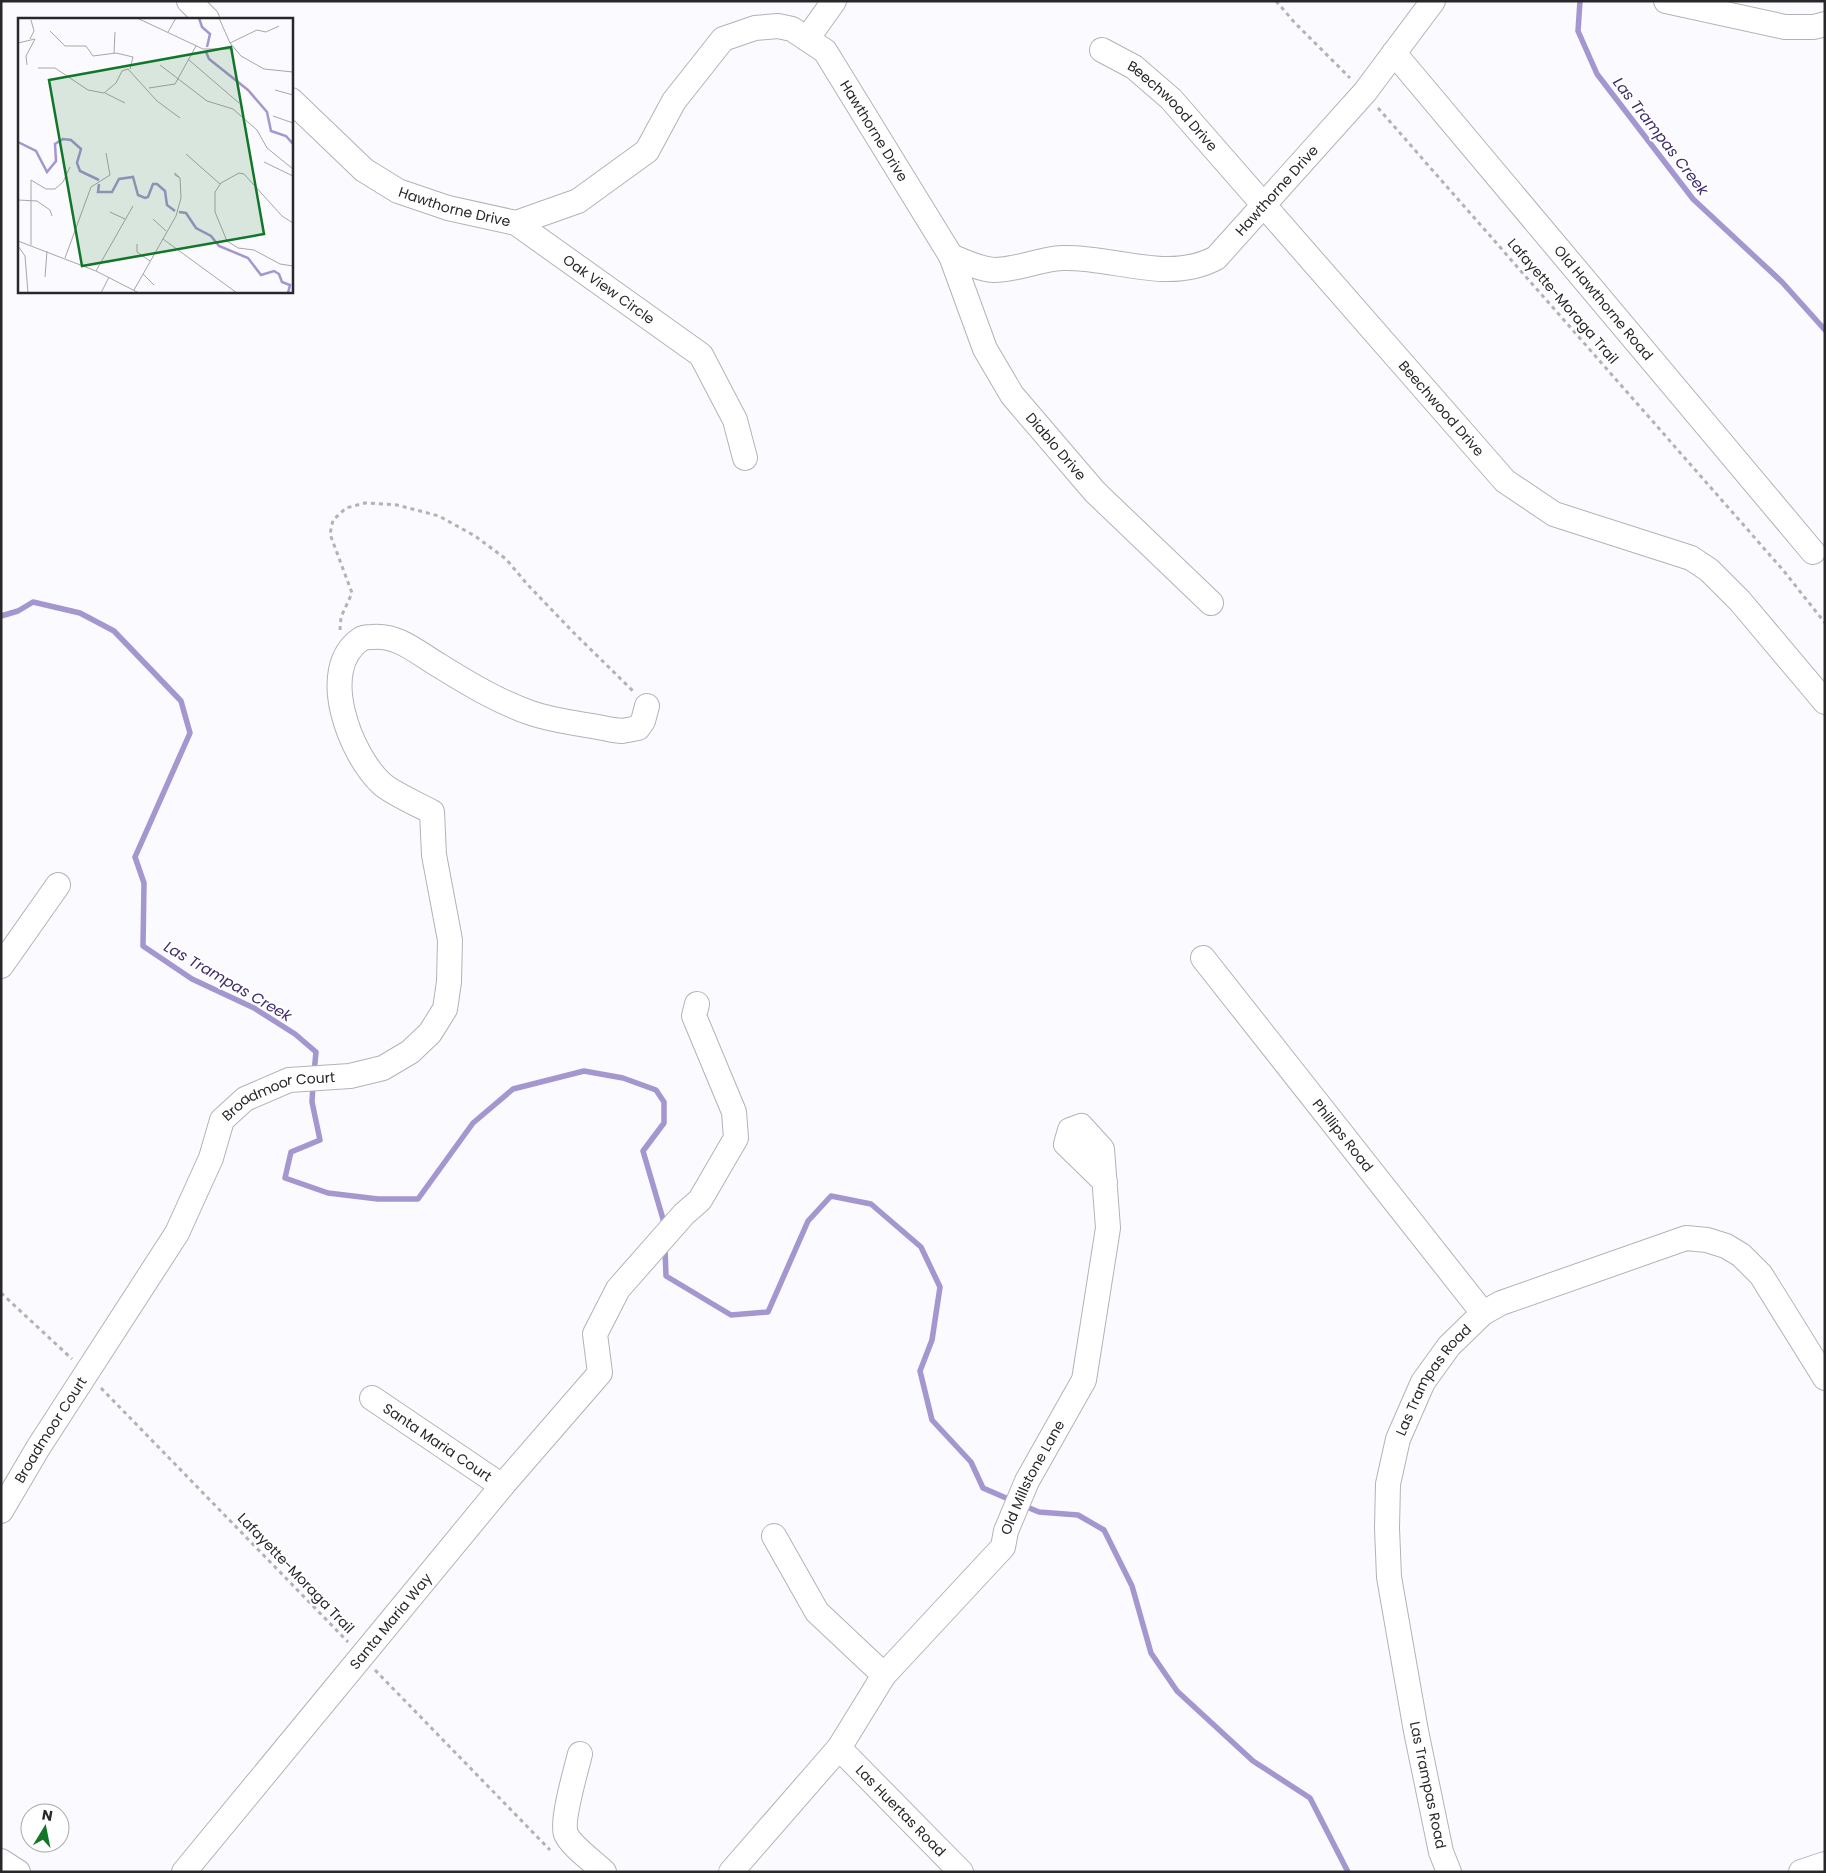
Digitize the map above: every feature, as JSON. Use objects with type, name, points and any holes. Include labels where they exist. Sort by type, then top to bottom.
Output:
[{"type":"street","points":[[189,1],[206,18]]},
{"type":"street","points":[[808,39],[834,1]]},
{"type":"street","name":"Hawthorne Drive","points":[[292,101],[364,170],[398,192],[448,208],[516,223],[578,201],[648,151],[674,101],[723,39],[755,28],[778,26],[792,29],[825,51],[951,256],[973,266],[995,270],[1060,258],[1092,258],[1158,270],[1178,269],[1201,266],[1216,258],[1365,92],[1434,1]]},
{"type":"street","points":[[1666,1],[1785,27],[1814,27],[1825,24]]},
{"type":"street","name":"Beechwood Drive","points":[[1102,50],[1134,68],[1171,98],[1505,481],[1554,514],[1691,558],[1709,570],[1740,601],[1825,702]]},
{"type":"street","name":"Old Hawthorne Road","points":[[1394,53],[1814,552]]},
{"type":"street","name":"Oak View Circle","points":[[516,223],[701,355],[735,420],[746,458]]},
{"type":"street","name":"Diablo Drive","points":[[951,256],[985,349],[1012,395],[1095,492],[1211,603]]},
{"type":"street","points":[[355,645],[362,638],[383,636],[409,646],[429,660],[510,705],[566,722],[613,730],[631,730],[638,728],[643,721],[647,706]]},
{"type":"street","name":"Broadmoor Court","points":[[1,1511],[38,1448],[177,1232],[211,1158],[222,1120],[245,1099],[289,1080],[350,1076],[384,1068],[410,1052],[430,1033],[444,1009],[449,982],[450,940],[434,855],[432,812],[382,784],[358,753],[347,727],[340,695],[341,671],[347,652],[355,645]]},
{"type":"street","points":[[1,966],[58,885]]},
{"type":"street","name":"Phillips Road","points":[[1203,958],[1483,1313]]},
{"type":"street","name":"Santa Maria Way","points":[[184,1872],[361,1655],[502,1486],[600,1373],[595,1334],[618,1289],[684,1214],[700,1200],[736,1138],[734,1112],[694,1016],[697,1004]]},
{"type":"street","name":"Old Millstone Lane","points":[[884,1674],[1003,1547],[1006,1531],[1027,1481],[1084,1380],[1108,1228],[1105,1182]]},
{"type":"street","name":"Las Trampas Road","points":[[1448,1872],[1441,1852],[1416,1731],[1389,1577],[1387,1528],[1388,1484],[1398,1439],[1423,1382],[1449,1346],[1483,1313],[1519,1296],[1686,1238],[1707,1240],[1726,1246],[1741,1255],[1761,1275],[1825,1378]]},
{"type":"street","name":"Santa Maria Court","points":[[372,1398],[502,1486]]},
{"type":"street","points":[[731,1872],[838,1748],[884,1674],[817,1612],[774,1536]]},
{"type":"street","name":"Las Huertas Road","points":[[838,1748],[961,1872]]},
{"type":"street","points":[[580,1754],[565,1820],[566,1833],[573,1843],[604,1872]]},
{"type":"street","points":[[1,1861],[18,1872]]},
{"type":"street","points":[[1801,1872],[1825,1864]]},
{"type":"path","name":"Lafayette-Moraga Trail","points":[[1276,1],[1295,23],[1365,92],[1784,570],[1825,623]]},
{"type":"path","points":[[355,645],[340,631],[342,617],[352,593],[330,534],[333,520],[346,508],[364,503],[396,506],[439,516],[474,536],[506,559],[573,632],[647,706]]},
{"type":"path","name":"Lafayette-Moraga Trail","points":[[1,1293],[87,1374],[551,1851]]},
{"type":"waterway","name":"Las Trampas Creek","points":[[1580,1],[1578,31],[1597,74],[1693,199],[1782,282],[1825,330]]},
{"type":"waterway","name":"Las Trampas Creek","points":[[1,616],[18,611],[33,602],[80,613],[114,631],[181,701],[190,733],[135,857],[144,883],[143,946],[192,979],[254,1008],[295,1034],[316,1052],[314,1073]]},
{"type":"waterway","name":"Las Trampas Creek","points":[[313,1085],[312,1102],[320,1140],[291,1152],[285,1178],[328,1193],[378,1199],[418,1199],[473,1123],[513,1089],[584,1071],[623,1078],[656,1090],[664,1102],[664,1123],[643,1151],[664,1226]]},
{"type":"waterway","name":"Las Trampas Creek","points":[[665,1248],[666,1276],[731,1315],[768,1312],[808,1221],[831,1196],[871,1204],[921,1247],[940,1287],[932,1340],[920,1371],[932,1420],[971,1462],[983,1488],[1013,1501]]},
{"type":"waterway","name":"Las Trampas Creek","points":[[1022,1505],[1039,1512],[1078,1515],[1104,1530],[1132,1586],[1151,1653],[1177,1691],[1253,1761],[1310,1798],[1348,1872]]}]
